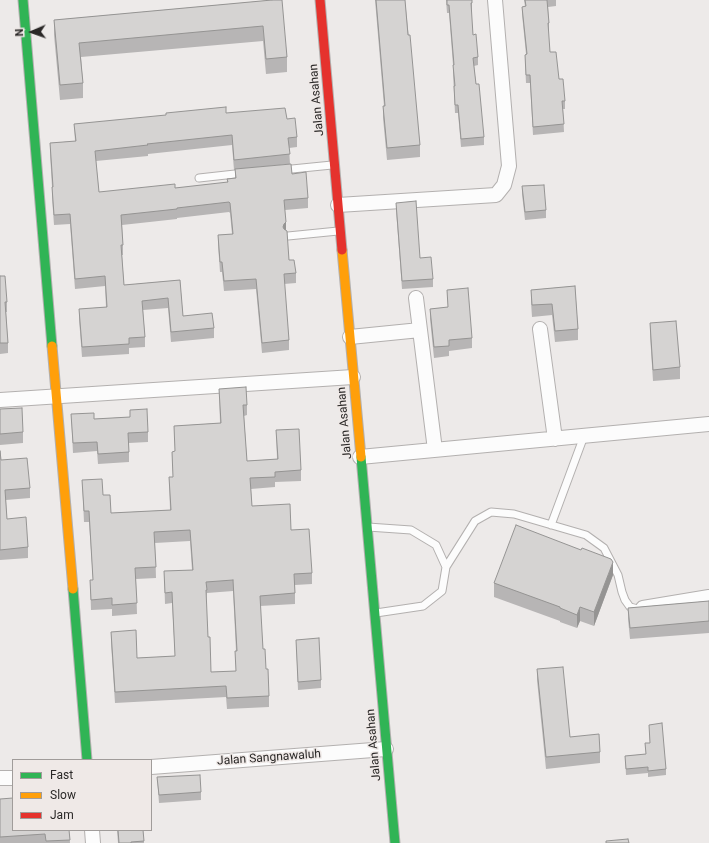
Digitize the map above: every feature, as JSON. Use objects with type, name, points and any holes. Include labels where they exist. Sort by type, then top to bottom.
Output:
[{"type":"main road","points":[[23,0],[87,759]]},
{"type":"main road","name":"Jalan Asahan","points":[[320,0],[395,843]]},
{"type":"street","points":[[338,205],[496,195],[504,185],[509,166],[495,0]]},
{"type":"street","points":[[416,298],[434,450]]},
{"type":"street","points":[[540,329],[555,438]]},
{"type":"street","points":[[350,337],[420,330]]},
{"type":"street","points":[[0,400],[353,377]]},
{"type":"street","points":[[360,457],[709,424]]},
{"type":"street","points":[[638,609],[709,597]]},
{"type":"street","name":"Jalan Sangnawaluh","points":[[152,767],[386,750]]},
{"type":"street","points":[[0,778],[12,778]]},
{"type":"street","points":[[92,831],[93,843]]},
{"type":"lane","points":[[274,170],[335,164]]},
{"type":"lane","points":[[199,178],[252,172]]},
{"type":"lane","points":[[288,236],[340,231]]},
{"type":"lane","points":[[551,525],[584,436]]},
{"type":"lane","points":[[374,614],[423,606],[442,591],[446,567],[475,521],[491,512],[514,514],[586,535],[604,548],[618,574],[625,600],[630,607],[638,609]]},
{"type":"lane","points":[[367,527],[411,530],[436,545],[446,567]]},
{"type":"building","points":[[282,0],[287,57],[266,59],[263,26],[79,43],[83,83],[60,85],[54,20]]},
{"type":"building","points":[[376,0],[405,0],[408,35],[410,35],[420,145],[387,148]]},
{"type":"building","points":[[447,0],[472,0],[473,35],[476,34],[478,57],[473,58],[476,84],[479,84],[484,137],[461,139],[458,105],[455,105],[454,65],[449,5],[447,5]]},
{"type":"building","points":[[525,0],[547,0],[550,52],[556,52],[559,79],[563,79],[565,101],[562,101],[564,124],[533,127],[530,75],[526,75],[525,55],[527,54],[522,7],[526,6]]},
{"type":"building","points":[[226,107],[226,113],[285,108],[287,119],[295,118],[297,137],[288,138],[290,154],[234,160],[232,135],[95,151],[99,192],[175,184],[175,188],[228,182],[227,179],[236,178],[235,169],[291,164],[292,174],[306,172],[308,198],[284,200],[286,222],[283,227],[287,231],[289,260],[294,260],[296,273],[284,274],[289,340],[262,343],[256,279],[224,281],[222,262],[220,262],[218,235],[233,234],[229,202],[121,215],[123,245],[121,245],[124,285],[180,280],[183,316],[212,313],[214,328],[171,332],[168,298],[142,301],[145,337],[129,338],[129,344],[82,347],[79,309],[107,307],[105,276],[75,279],[70,214],[54,215],[50,143],[76,141],[74,124],[166,115],[166,113]]},
{"type":"building","points":[[544,185],[546,210],[525,212],[522,186]]},
{"type":"building","points":[[416,201],[420,258],[431,257],[433,279],[402,281],[396,203]]},
{"type":"building","points":[[0,276],[5,276],[8,343],[0,343]]},
{"type":"building","points":[[575,286],[578,329],[555,331],[552,304],[532,305],[531,290]]},
{"type":"building","points":[[468,288],[472,338],[449,340],[449,346],[434,347],[430,309],[448,307],[447,290]]},
{"type":"building","points":[[676,321],[680,367],[653,370],[650,323]]},
{"type":"building","points":[[246,387],[247,405],[243,405],[247,461],[278,459],[276,430],[299,429],[301,470],[275,472],[275,477],[250,478],[252,506],[290,504],[291,530],[309,529],[312,573],[294,574],[295,593],[260,596],[263,649],[265,649],[266,669],[268,669],[269,696],[227,698],[226,686],[115,692],[111,632],[136,630],[137,658],[175,656],[172,592],[165,593],[164,571],[193,570],[190,530],[154,532],[156,567],[135,568],[137,603],[112,605],[112,598],[91,600],[90,580],[93,580],[89,511],[84,511],[82,480],[102,479],[103,495],[110,495],[111,513],[171,510],[169,477],[173,477],[172,452],[175,451],[174,426],[221,423],[219,389]],"holes":[[[233,580],[237,651],[235,651],[236,671],[211,672],[206,582]]]},
{"type":"building","points":[[22,408],[23,432],[0,434],[0,409]]},
{"type":"building","points":[[147,409],[148,432],[128,433],[129,452],[98,454],[97,442],[73,443],[71,414],[94,413],[94,419],[130,417],[130,410]]},
{"type":"building","points":[[0,451],[1,460],[27,458],[30,488],[5,490],[7,519],[26,517],[28,547],[0,550]]},
{"type":"building","points":[[516,525],[581,550],[582,548],[611,559],[613,562],[594,612],[580,607],[577,615],[560,607],[494,583]]},
{"type":"building","points":[[709,601],[709,621],[630,628],[628,608]]},
{"type":"building","points":[[319,638],[321,680],[298,682],[296,640]]},
{"type":"building","points":[[563,667],[570,737],[599,734],[600,752],[546,757],[537,669]]},
{"type":"building","points":[[662,723],[666,769],[648,771],[648,767],[626,769],[625,756],[646,754],[645,743],[650,743],[649,725]]},
{"type":"building","points":[[200,775],[201,792],[159,795],[157,777]]},
{"type":"building","points":[[12,798],[12,831],[69,831],[70,840],[46,841],[45,834],[0,837],[0,799]]},
{"type":"building","points":[[118,831],[143,831],[144,841],[119,843]]},
{"type":"building","points":[[628,839],[629,843],[606,843],[606,841]]},
{"type":"traffic: fast","points":[[23,0],[52,346]]},
{"type":"traffic: fast","points":[[361,457],[395,843]]},
{"type":"traffic: fast","points":[[73,589],[87,759]]},
{"type":"traffic: slow","points":[[342,250],[361,457]]},
{"type":"traffic: slow","points":[[52,346],[73,589]]},
{"type":"traffic: jam","points":[[320,0],[342,250]]}]
